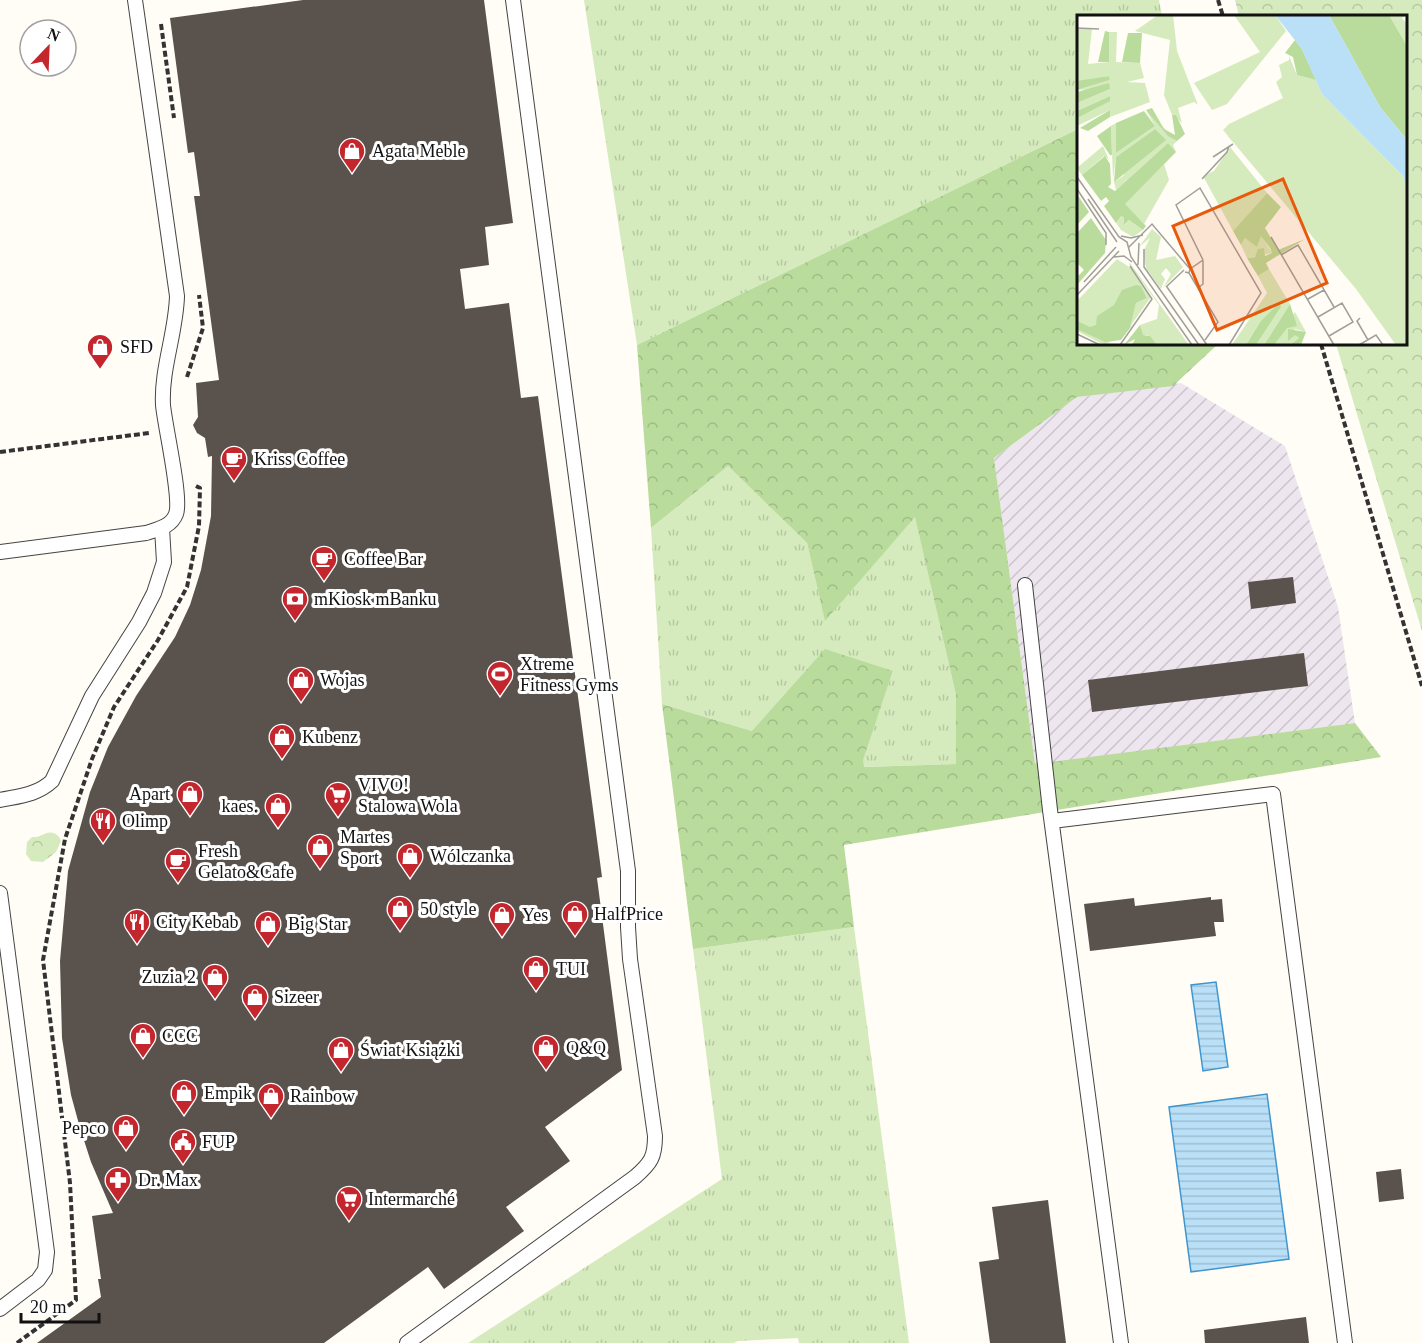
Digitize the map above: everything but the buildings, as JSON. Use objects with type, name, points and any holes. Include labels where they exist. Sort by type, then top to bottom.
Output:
[{"type":"lane","points":[[0,552],[146,532],[162,528],[170,523],[176,514],[178,502],[163,387],[177,316],[177,296],[135,0]]},
{"type":"lane","points":[[407,1343],[635,1177],[648,1166],[655,1152],[655,1136],[630,959],[628,871],[513,0]]},
{"type":"lane","points":[[0,800],[32,794],[44,789],[52,781],[92,696],[139,622],[154,593],[164,562],[162,528]]},
{"type":"lane","points":[[1024,585],[1052,821],[1121,1343]]},
{"type":"lane","points":[[1052,821],[1273,794],[1345,1343]]},
{"type":"lane","points":[[0,893],[47,1252],[45,1270],[38,1280],[0,1309]]},
{"type":"path","points":[[1218,0],[1223,15]]},
{"type":"path","points":[[1321,345],[1422,686]]},
{"type":"path","points":[[0,452],[167,430]]},
{"type":"path","points":[[16,1343],[76,1300],[70,1183],[43,960],[65,839],[92,759],[114,706],[158,640],[187,587],[199,526],[200,488],[174,476]]},
{"type":"shaded area","points":[[1181,383],[1285,446],[1338,607],[1355,723],[1035,765],[994,458],[1077,397]]},
{"type":"green space","points":[[584,0],[1159,0],[1162,15],[1077,15],[1077,129],[637,345]]},
{"type":"green space","points":[[1235,0],[1422,0],[1422,631],[1336,345],[1407,345],[1407,15],[1239,15]]},
{"type":"green space","points":[[1077,129],[1077,345],[1217,345],[1173,386],[1077,397],[994,458],[1035,764],[1355,723],[1381,757],[844,845],[854,927],[693,949],[662,704],[752,731],[825,649],[893,671],[863,760],[864,767],[956,764],[956,695],[915,517],[825,621],[807,543],[728,466],[651,528],[637,345]]},
{"type":"green space","points":[[728,466],[807,543],[825,620],[915,516],[956,695],[956,764],[860,767],[893,671],[752,731],[662,704],[651,528]]},
{"type":"green space","points":[[50,833],[58,835],[61,841],[56,852],[43,862],[31,861],[26,854],[27,842],[32,837]]},
{"type":"green space","points":[[854,927],[909,1343],[799,1343],[798,1338],[733,1343],[468,1343],[722,1179],[693,949]]},
{"type":"water","points":[[1216,982],[1228,1067],[1203,1071],[1191,985]]},
{"type":"water","points":[[1267,1094],[1289,1259],[1191,1272],[1169,1107]]},
{"type":"place","name":"Agata Meble","points":[[352,174]]},
{"type":"place","name":"SFD","points":[[100,370]]},
{"type":"place","name":"Kriss Coffee","points":[[234,482]]},
{"type":"place","name":"Coffee Bar","points":[[324,582]]},
{"type":"place","name":"mKiosk mBanku","points":[[295,622]]},
{"type":"place","name":"Xtreme Fitness Gyms","points":[[500,697]]},
{"type":"place","name":"Wojas","points":[[301,703]]},
{"type":"place","name":"Kubenz","points":[[282,760]]},
{"type":"place","name":"Apart","points":[[190,817]]},
{"type":"place","name":"VIVO! Stalowa Wola","points":[[338,818]]},
{"type":"place","name":"kaes.","points":[[278,829]]},
{"type":"place","name":"Olimp","points":[[103,844]]},
{"type":"place","name":"Martes Sport","points":[[320,870]]},
{"type":"place","name":"Wólczanka","points":[[410,879]]},
{"type":"place","name":"Fresh Gelato&Cafe","points":[[178,884]]},
{"type":"place","name":"50 style","points":[[400,932]]},
{"type":"place","name":"HalfPrice","points":[[575,937]]},
{"type":"place","name":"Yes","points":[[502,938]]},
{"type":"place","name":"City Kebab","points":[[137,945]]},
{"type":"place","name":"Big Star","points":[[268,947]]},
{"type":"place","name":"TUI","points":[[536,992]]},
{"type":"place","name":"Zuzia 2","points":[[215,1000]]},
{"type":"place","name":"Sizeer","points":[[255,1020]]},
{"type":"place","name":"CCC","points":[[143,1059]]},
{"type":"place","name":"Q&Q","points":[[546,1071]]},
{"type":"place","name":"Świat Książki","points":[[341,1073]]},
{"type":"place","name":"Empik","points":[[184,1116]]},
{"type":"place","name":"Rainbow","points":[[271,1119]]},
{"type":"place","name":"Pepco","points":[[126,1151]]},
{"type":"place","name":"FUP","points":[[183,1165]]},
{"type":"place","name":"Dr. Max","points":[[118,1203]]},
{"type":"place","name":"Intermarché","points":[[349,1222]]}]
